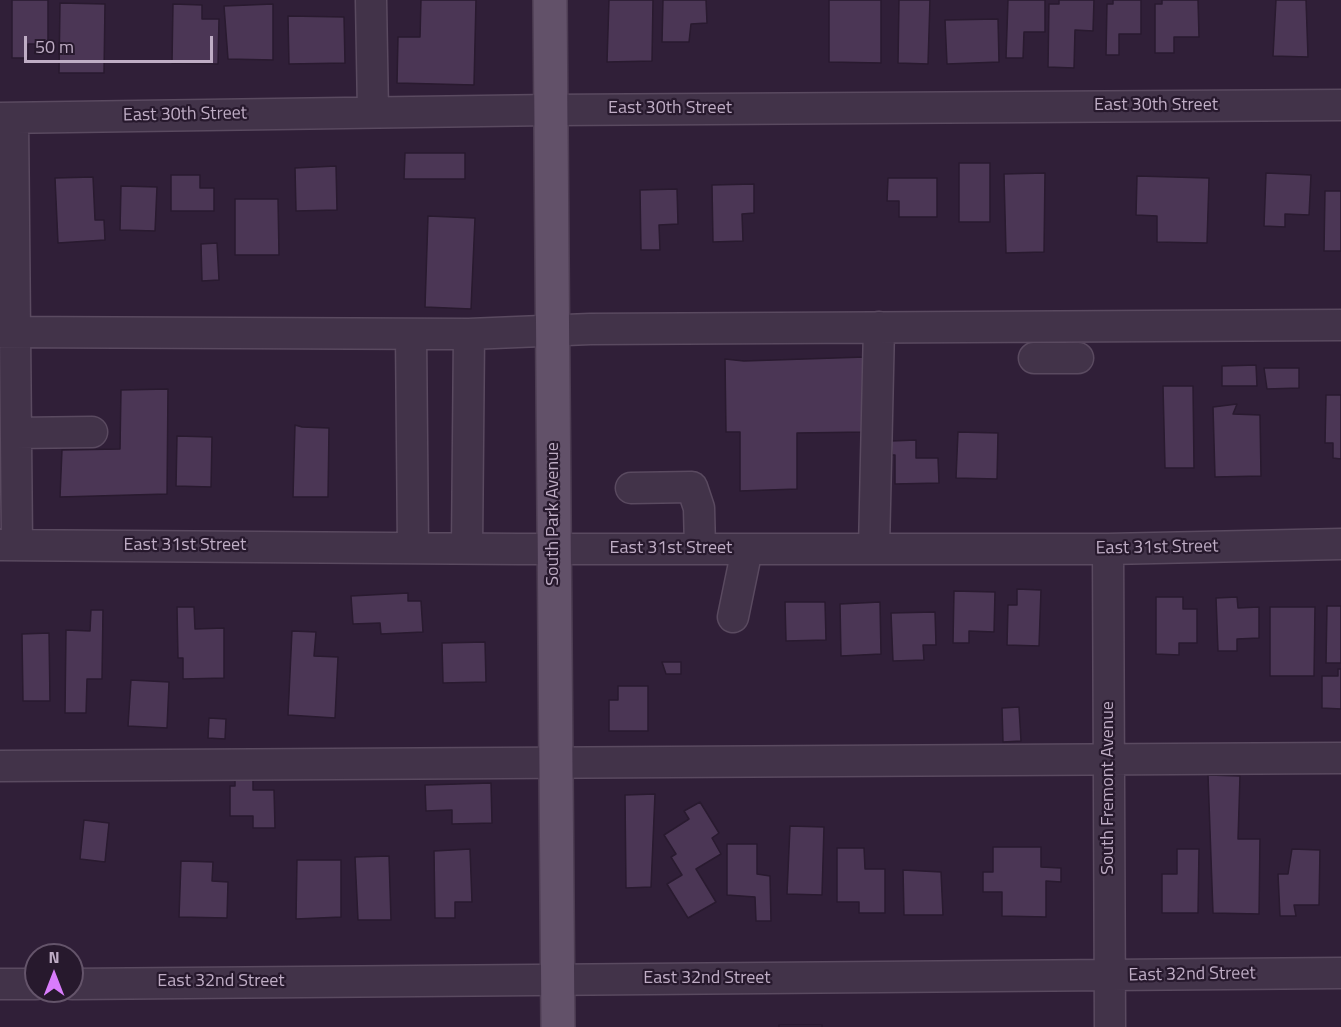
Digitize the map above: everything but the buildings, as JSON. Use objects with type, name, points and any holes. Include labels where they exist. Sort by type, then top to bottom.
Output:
[{"type":"main road","name":"South Park Avenue","points":[[550,0],[558,1027]]},
{"type":"street","points":[[371,0],[373,112]]},
{"type":"street","name":"East 30th Street","points":[[6,118],[551,110],[1341,105]]},
{"type":"street","points":[[6,118],[7,332],[16,433],[8,545]]},
{"type":"street","points":[[7,332],[469,334],[590,329],[1341,325]]},
{"type":"street","points":[[874,549],[879,327]]},
{"type":"street","points":[[411,334],[413,548]]},
{"type":"street","points":[[467,548],[469,334]]},
{"type":"street","points":[[1034,358],[1078,358]]},
{"type":"street","points":[[16,433],[92,432]]},
{"type":"street","points":[[631,488],[692,487],[699,508],[700,549]]},
{"type":"street","name":"East 31st Street","points":[[8,545],[554,549],[1108,549],[1341,544]]},
{"type":"street","points":[[733,618],[747,549]]},
{"type":"street","name":"South Fremont Avenue","points":[[1108,549],[1110,1027]]},
{"type":"street","points":[[0,766],[1341,758]]},
{"type":"street","name":"East 32nd Street","points":[[84,984],[1341,973]]},
{"type":"street","points":[[0,984],[24,984]]}]
